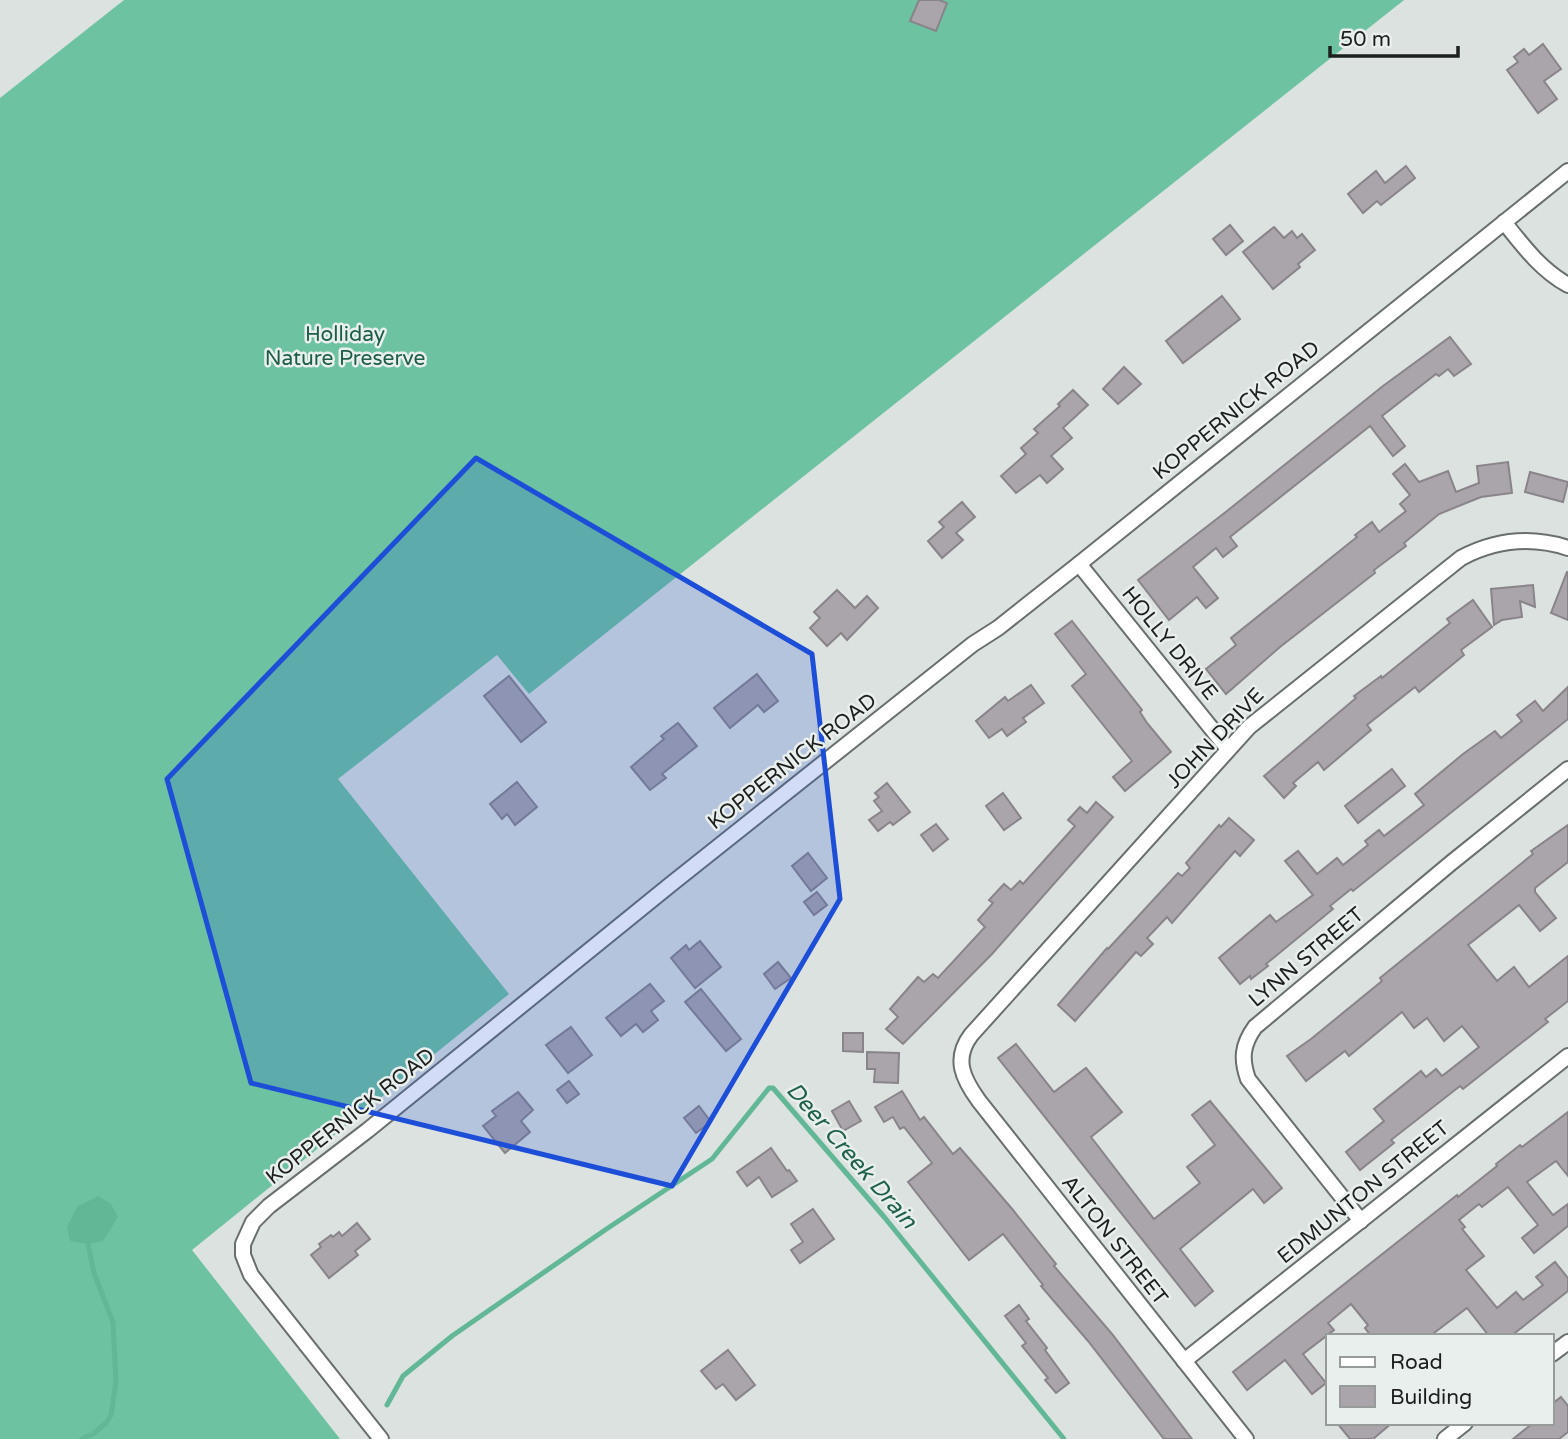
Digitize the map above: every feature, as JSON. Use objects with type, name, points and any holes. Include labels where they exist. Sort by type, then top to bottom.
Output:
[{"type":"street","name":"KOPPERNICK ROAD","points":[[381,1439],[251,1275],[243,1255],[243,1244],[253,1222],[269,1206],[368,1130],[670,885],[973,644],[998,628],[1079,564],[1568,171]]},
{"type":"street","points":[[1504,222],[1530,255],[1568,285]]},
{"type":"street","name":"JOHN DRIVE","points":[[960,1062],[962,1050],[971,1035],[1261,716],[1461,558],[1495,544],[1512,541],[1540,541],[1568,548]]},
{"type":"street","name":"HOLLY DRIVE","points":[[1079,564],[1228,750]]},
{"type":"street","name":"LYNN STREET","points":[[1361,1221],[1248,1079],[1243,1058],[1247,1039],[1255,1027],[1568,769]]},
{"type":"street","name":"EDMUNTON STREET","points":[[1185,1361],[1568,1056]]},
{"type":"street","name":"ALTON STREET","points":[[960,1062],[965,1081],[979,1101],[1246,1439]]},
{"type":"street","points":[[1445,1439],[1462,1425]]},
{"type":"highlighted area","points":[[476,458],[812,654],[840,899],[672,1186],[251,1083],[167,779]]},
{"type":"green space","name":"Holliday Nature Preserve","points":[[124,0],[1404,0],[529,694],[497,655],[338,779],[509,994],[192,1250],[340,1439],[0,1439],[0,98]]},
{"type":"shaded area","points":[[98,1196],[111,1204],[118,1217],[103,1241],[88,1244],[70,1241],[67,1227],[77,1207]]},
{"type":"building","points":[[919,0],[939,0],[947,3],[936,31],[910,21]]},
{"type":"building","points":[[1543,44],[1561,69],[1544,81],[1557,99],[1538,113],[1507,70],[1518,62],[1514,57],[1524,49],[1529,55]]},
{"type":"building","points":[[1406,166],[1415,178],[1381,205],[1377,201],[1363,213],[1348,194],[1376,171],[1385,183]]},
{"type":"building","points":[[1230,225],[1243,241],[1226,255],[1213,239]]},
{"type":"building","points":[[1274,227],[1284,238],[1292,231],[1297,238],[1302,234],[1315,250],[1298,264],[1300,267],[1273,289],[1243,252]]},
{"type":"building","points":[[1222,296],[1240,319],[1183,363],[1166,341]]},
{"type":"building","points":[[1450,337],[1471,364],[1454,376],[1448,369],[1439,376],[1436,374],[1382,416],[1405,446],[1393,456],[1370,426],[1230,537],[1237,546],[1223,557],[1216,548],[1193,567],[1218,598],[1206,608],[1197,597],[1169,620],[1138,580],[1383,386]]},
{"type":"building","points":[[1124,367],[1141,384],[1118,404],[1103,389]]},
{"type":"building","points":[[1073,390],[1088,405],[1063,428],[1072,438],[1051,456],[1063,469],[1047,483],[1040,475],[1016,493],[1001,476],[1026,454],[1021,448],[1038,433],[1034,429],[1060,406],[1058,404]]},
{"type":"building","points":[[1508,462],[1512,493],[1481,497],[1439,514],[1404,543],[1406,546],[1374,570],[1375,573],[1280,647],[1226,694],[1206,669],[1236,645],[1231,638],[1357,537],[1355,535],[1372,522],[1379,532],[1406,511],[1400,504],[1410,495],[1393,474],[1405,464],[1419,482],[1448,471],[1456,492],[1479,483],[1477,466]]},
{"type":"building","points":[[1530,472],[1568,482],[1563,502],[1525,492]]},
{"type":"building","points":[[962,502],[975,517],[956,533],[963,540],[942,558],[928,541],[944,527],[939,522]]},
{"type":"building","points":[[1568,572],[1568,620],[1551,613]]},
{"type":"building","points":[[1533,585],[1535,607],[1520,601],[1522,617],[1502,620],[1494,625],[1491,589]]},
{"type":"building","points":[[837,590],[855,608],[867,596],[878,608],[847,640],[841,633],[827,646],[810,628],[820,618],[814,612]]},
{"type":"building","points":[[1473,600],[1492,627],[1461,650],[1464,655],[1419,692],[1415,687],[1367,725],[1371,730],[1324,770],[1318,762],[1293,783],[1296,786],[1284,798],[1264,776],[1356,698],[1354,696],[1381,676],[1382,678],[1450,623],[1447,619]]},
{"type":"building","points":[[1072,621],[1142,710],[1140,712],[1147,723],[1171,752],[1125,791],[1113,777],[1132,761],[1072,686],[1086,674],[1055,634]]},
{"type":"building","points":[[757,674],[778,701],[764,712],[758,705],[730,728],[714,708]]},
{"type":"building","points":[[509,676],[546,722],[521,742],[484,696]]},
{"type":"building","points":[[1031,685],[1044,703],[1023,718],[1026,722],[1007,736],[1002,729],[989,738],[976,721],[1005,697],[1008,701]]},
{"type":"building","points":[[1568,687],[1568,719],[1353,891],[1351,889],[1330,906],[1333,909],[1266,964],[1268,966],[1240,984],[1219,958],[1270,915],[1276,922],[1313,895],[1285,861],[1298,851],[1317,874],[1337,858],[1343,865],[1368,845],[1365,841],[1379,830],[1384,836],[1424,805],[1415,794],[1463,754],[1495,731],[1501,738],[1522,721],[1517,715],[1535,701],[1543,711]]},
{"type":"building","points":[[678,723],[697,746],[662,774],[666,778],[650,790],[631,767],[664,739],[661,736]]},
{"type":"building","points":[[1392,769],[1405,786],[1358,823],[1345,806]]},
{"type":"building","points":[[517,782],[537,807],[515,825],[507,814],[502,819],[490,804]]},
{"type":"building","points":[[887,783],[910,812],[893,825],[890,822],[878,831],[869,820],[882,811],[874,801],[879,797],[875,793]]},
{"type":"building","points":[[1003,793],[1021,818],[1004,830],[986,806]]},
{"type":"building","points":[[1096,802],[1113,817],[992,954],[903,1044],[886,1029],[898,1017],[890,1009],[918,977],[924,982],[933,974],[938,978],[985,927],[978,920],[993,903],[989,900],[1004,884],[1011,890],[1020,881],[1023,884],[1075,826],[1068,820],[1080,807],[1087,813]]},
{"type":"building","points":[[1229,818],[1254,840],[1240,856],[1235,851],[1172,923],[1167,917],[1147,938],[1153,944],[1141,956],[1136,952],[1075,1021],[1058,1005],[1178,873],[1182,876],[1190,868],[1186,863],[1219,825],[1221,827]]},
{"type":"building","points":[[936,824],[948,839],[933,851],[921,835]]},
{"type":"building","points":[[1568,825],[1568,862],[1535,888],[1535,892],[1556,918],[1540,931],[1519,905],[1468,945],[1497,981],[1514,967],[1529,987],[1568,956],[1568,1001],[1545,1019],[1548,1022],[1463,1089],[1460,1086],[1391,1140],[1394,1143],[1360,1170],[1346,1152],[1384,1121],[1374,1109],[1421,1071],[1426,1077],[1436,1069],[1442,1076],[1479,1047],[1462,1026],[1444,1041],[1427,1018],[1414,1028],[1402,1012],[1349,1056],[1345,1051],[1306,1081],[1287,1056],[1382,981],[1380,978],[1533,854],[1531,851]]},
{"type":"building","points":[[808,853],[827,878],[811,891],[792,866]]},
{"type":"building","points":[[817,892],[827,905],[814,915],[804,902]]},
{"type":"building","points":[[700,941],[721,967],[695,988],[671,958],[686,945],[689,950]]},
{"type":"building","points":[[778,962],[791,978],[775,989],[764,974]]},
{"type":"building","points":[[650,984],[664,1001],[651,1011],[658,1020],[643,1032],[636,1024],[621,1036],[606,1018]]},
{"type":"building","points":[[701,989],[741,1039],[726,1051],[685,1002]]},
{"type":"building","points":[[571,1027],[592,1055],[568,1073],[546,1045]]},
{"type":"building","points":[[843,1033],[863,1033],[863,1052],[843,1051]]},
{"type":"building","points":[[1016,1044],[1054,1092],[1086,1068],[1122,1112],[1091,1137],[1154,1219],[1200,1183],[1187,1167],[1215,1145],[1192,1115],[1210,1101],[1282,1188],[1264,1203],[1253,1189],[1180,1249],[1213,1291],[1195,1306],[998,1058]]},
{"type":"building","points":[[867,1052],[899,1053],[898,1083],[874,1082],[875,1069],[867,1069]]},
{"type":"building","points":[[569,1081],[579,1094],[567,1103],[557,1090]]},
{"type":"building","points":[[902,1091],[920,1120],[924,1117],[953,1154],[960,1148],[1013,1210],[1056,1264],[1054,1266],[1112,1334],[1192,1439],[1164,1439],[1088,1341],[1041,1286],[1043,1285],[1003,1234],[969,1260],[908,1182],[932,1163],[904,1127],[900,1129],[893,1117],[884,1122],[875,1107]]},
{"type":"building","points":[[518,1092],[533,1110],[521,1121],[530,1132],[505,1153],[483,1126],[496,1116],[492,1111]]},
{"type":"building","points":[[849,1101],[861,1121],[843,1131],[832,1111]]},
{"type":"building","points":[[699,1106],[711,1122],[696,1133],[684,1118]]},
{"type":"building","points":[[1568,1112],[1568,1176],[1556,1161],[1527,1182],[1553,1215],[1568,1204],[1568,1226],[1534,1253],[1522,1238],[1538,1225],[1508,1187],[1459,1220],[1465,1227],[1462,1229],[1484,1256],[1466,1270],[1497,1308],[1516,1292],[1523,1300],[1543,1285],[1536,1277],[1555,1262],[1568,1278],[1568,1291],[1514,1334],[1487,1334],[1467,1308],[1433,1334],[1370,1334],[1365,1328],[1368,1325],[1351,1304],[1328,1323],[1334,1330],[1303,1354],[1326,1383],[1312,1394],[1285,1360],[1247,1390],[1233,1372],[1457,1195],[1458,1197],[1520,1145],[1522,1147]]},
{"type":"building","points":[[771,1148],[797,1181],[772,1197],[759,1177],[747,1186],[737,1172]]},
{"type":"building","points":[[813,1209],[834,1239],[800,1263],[791,1250],[803,1242],[791,1224]]},
{"type":"building","points":[[357,1223],[370,1239],[355,1251],[358,1255],[329,1278],[311,1255],[321,1247],[319,1244],[331,1235],[333,1237],[339,1232],[342,1236]]},
{"type":"building","points":[[1019,1305],[1029,1319],[1026,1321],[1069,1383],[1056,1393],[1045,1380],[1048,1378],[1022,1346],[1026,1343],[1005,1316]]},
{"type":"building","points":[[728,1350],[755,1385],[736,1400],[723,1384],[716,1389],[701,1371]]},
{"type":"building","points":[[1561,1397],[1568,1406],[1568,1432],[1559,1439],[1513,1439],[1530,1425],[1554,1425],[1554,1402]]},
{"type":"building","points":[[1339,1425],[1390,1425],[1373,1439],[1350,1439]]},
{"type":"waterway","name":"Deer Creek Drain","points":[[387,1405],[403,1376],[452,1336],[712,1159],[769,1088],[773,1088],[885,1218],[1064,1439]]},
{"type":"waterway","points":[[82,1439],[93,1434],[111,1415],[116,1382],[113,1322],[94,1273],[88,1244]]}]
